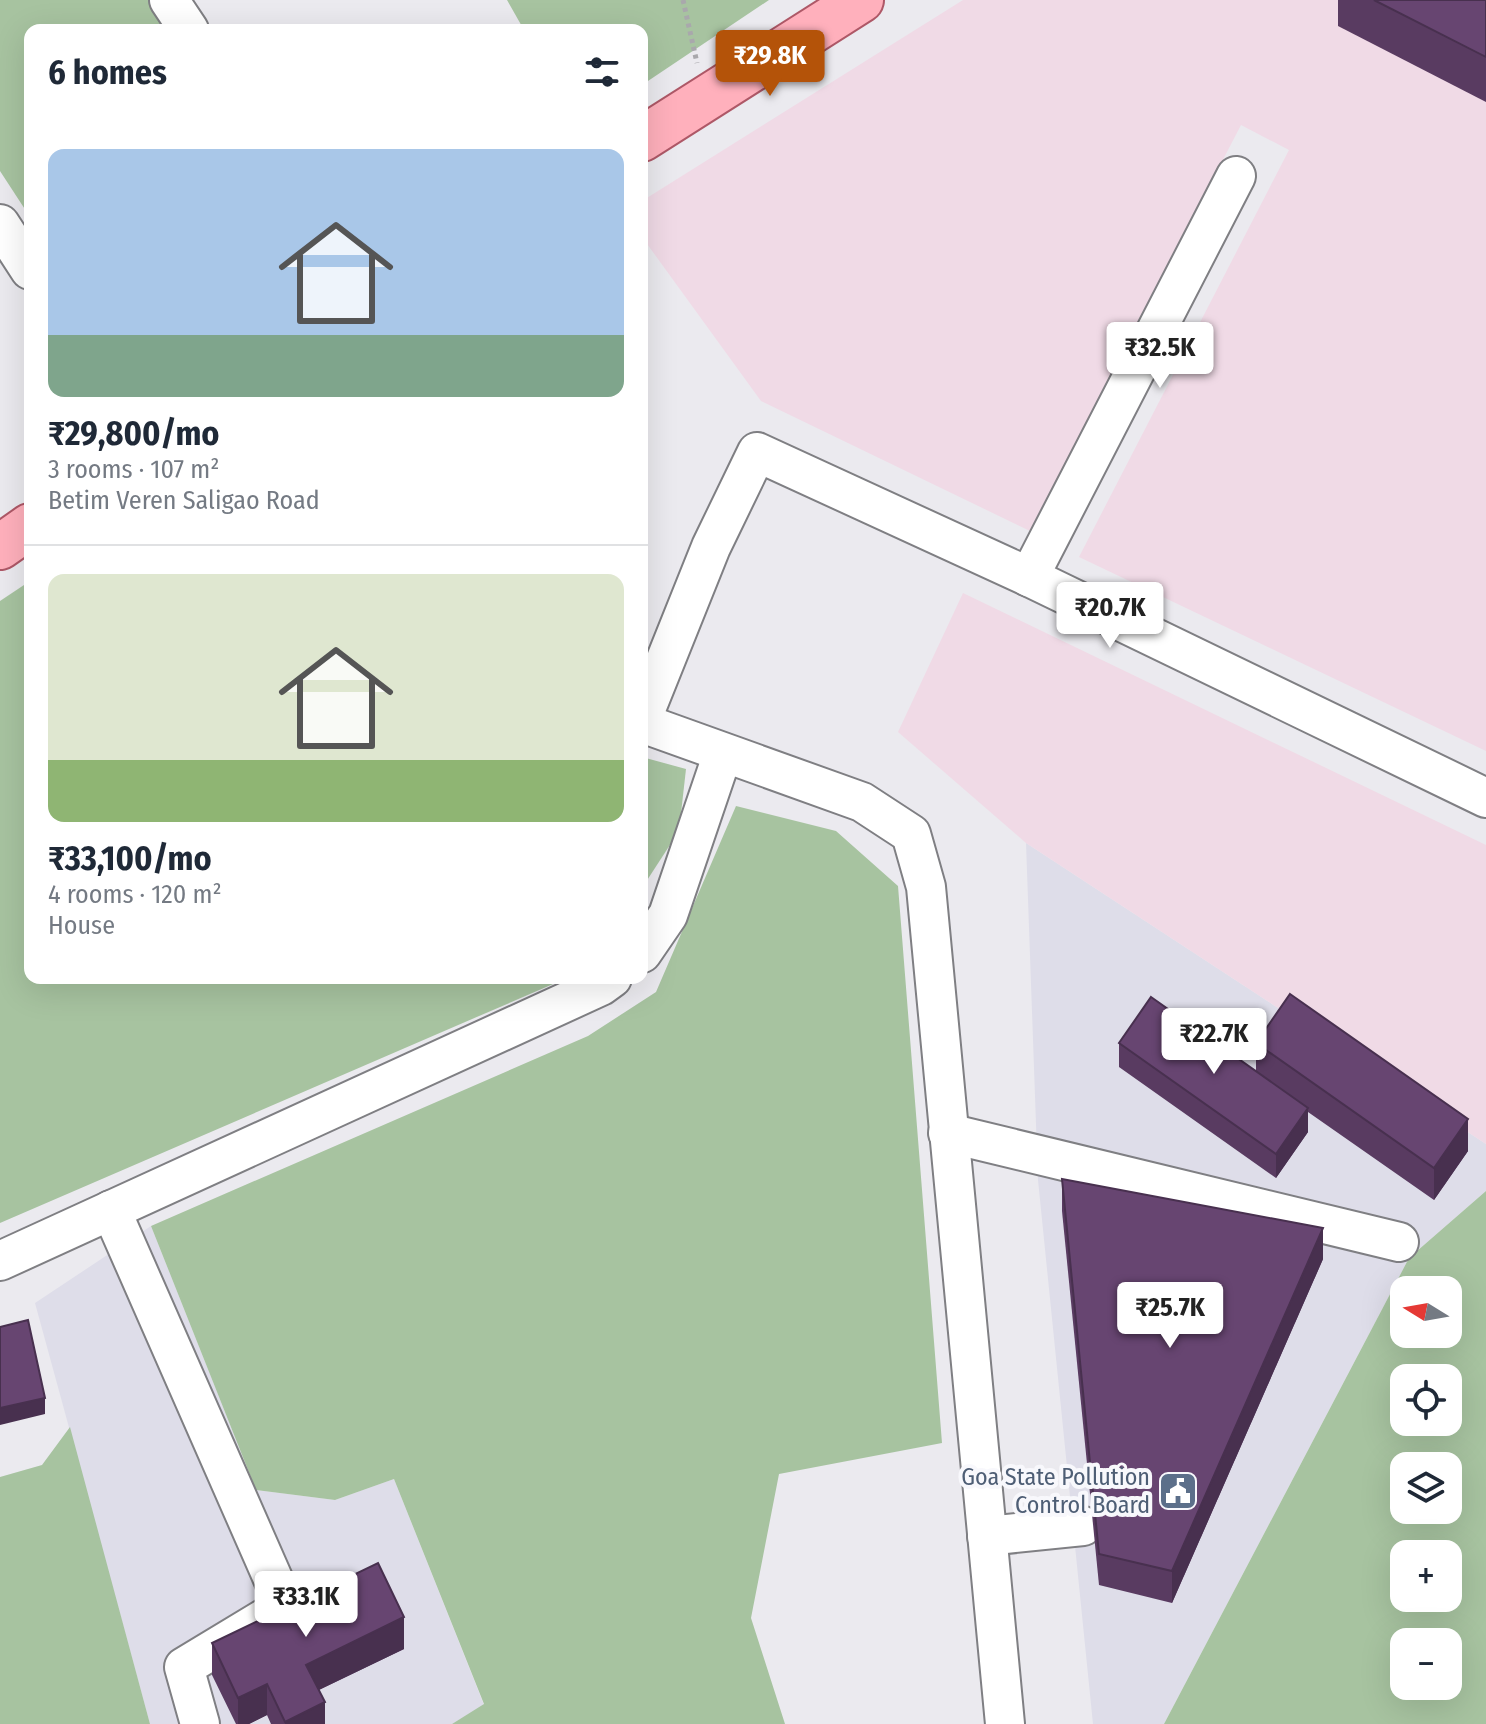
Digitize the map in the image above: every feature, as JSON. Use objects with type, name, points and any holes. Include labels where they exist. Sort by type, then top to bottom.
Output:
[{"type":"main road","points":[[648,135],[861,0]]},
{"type":"main road","points":[[0,547],[24,530]]},
{"type":"street","points":[[169,0],[185,24]]},
{"type":"street","points":[[1029,577],[1236,176]]},
{"type":"street","points":[[0,224],[24,261]]},
{"type":"street","points":[[648,706],[711,547],[757,452],[1029,577],[1486,798]]},
{"type":"street","points":[[648,723],[862,802],[911,834],[926,887],[1005,1724]]},
{"type":"street","points":[[648,944],[668,915],[723,753]]},
{"type":"street","points":[[0,1261],[604,984]]},
{"type":"street","points":[[948,1133],[1399,1242]]},
{"type":"street","points":[[111,1210],[285,1606],[184,1667],[200,1724]]},
{"type":"street","points":[[987,1536],[1083,1526]]},
{"type":"path","points":[[683,0],[705,99]]},
{"type":"shaded area","points":[[963,0],[1486,0],[1486,751],[1079,557],[1289,150],[1241,125],[1030,531],[761,401],[648,245],[648,197]]},
{"type":"shaded area","points":[[963,593],[1486,845],[1486,1144],[1026,843],[898,732]]},
{"type":"shaded area","points":[[1026,843],[1486,1144],[1486,1191],[1409,1258],[1400,1276],[1390,1276],[1390,1294],[1164,1724],[1093,1724],[1038,1180]]},
{"type":"shaded area","points":[[151,1226],[256,1490],[335,1500],[394,1479],[484,1705],[452,1724],[150,1724],[35,1303]]},
{"type":"green space","points":[[0,0],[153,0],[168,24],[24,24],[24,208],[0,171]]},
{"type":"green space","points":[[507,0],[769,0],[648,81],[648,24],[521,24]]},
{"type":"green space","points":[[24,585],[24,984],[553,984],[0,1223],[0,601]]},
{"type":"green space","points":[[648,759],[686,769],[679,831],[648,879]]},
{"type":"green space","points":[[736,806],[836,831],[898,886],[942,1443],[779,1474],[751,1618],[785,1724],[452,1724],[484,1704],[394,1479],[335,1500],[256,1490],[151,1226],[588,1036],[656,992]]},
{"type":"green space","points":[[1486,1191],[1486,1724],[1164,1724],[1390,1294],[1390,1348],[1462,1348],[1462,1276],[1400,1276],[1409,1258]]},
{"type":"green space","points":[[70,1427],[150,1724],[0,1724],[0,1477],[42,1465]]},
{"type":"building","points":[[1374,0],[1486,0],[1486,57]]},
{"type":"building","points":[[1290,994],[1468,1119],[1434,1168],[1256,1043]]},
{"type":"building","points":[[1151,997],[1308,1108],[1276,1154],[1119,1043]]},
{"type":"building","points":[[1062,1179],[1323,1228],[1172,1571],[1099,1554]]},
{"type":"building","points":[[28,1320],[45,1398],[0,1408],[0,1327]]},
{"type":"building","points":[[378,1563],[404,1617],[306,1665],[325,1702],[285,1722],[267,1684],[238,1698],[212,1643]]},
{"type":"place","name":"Goa State Pollution Control Board","points":[[1178,1491]]}]
